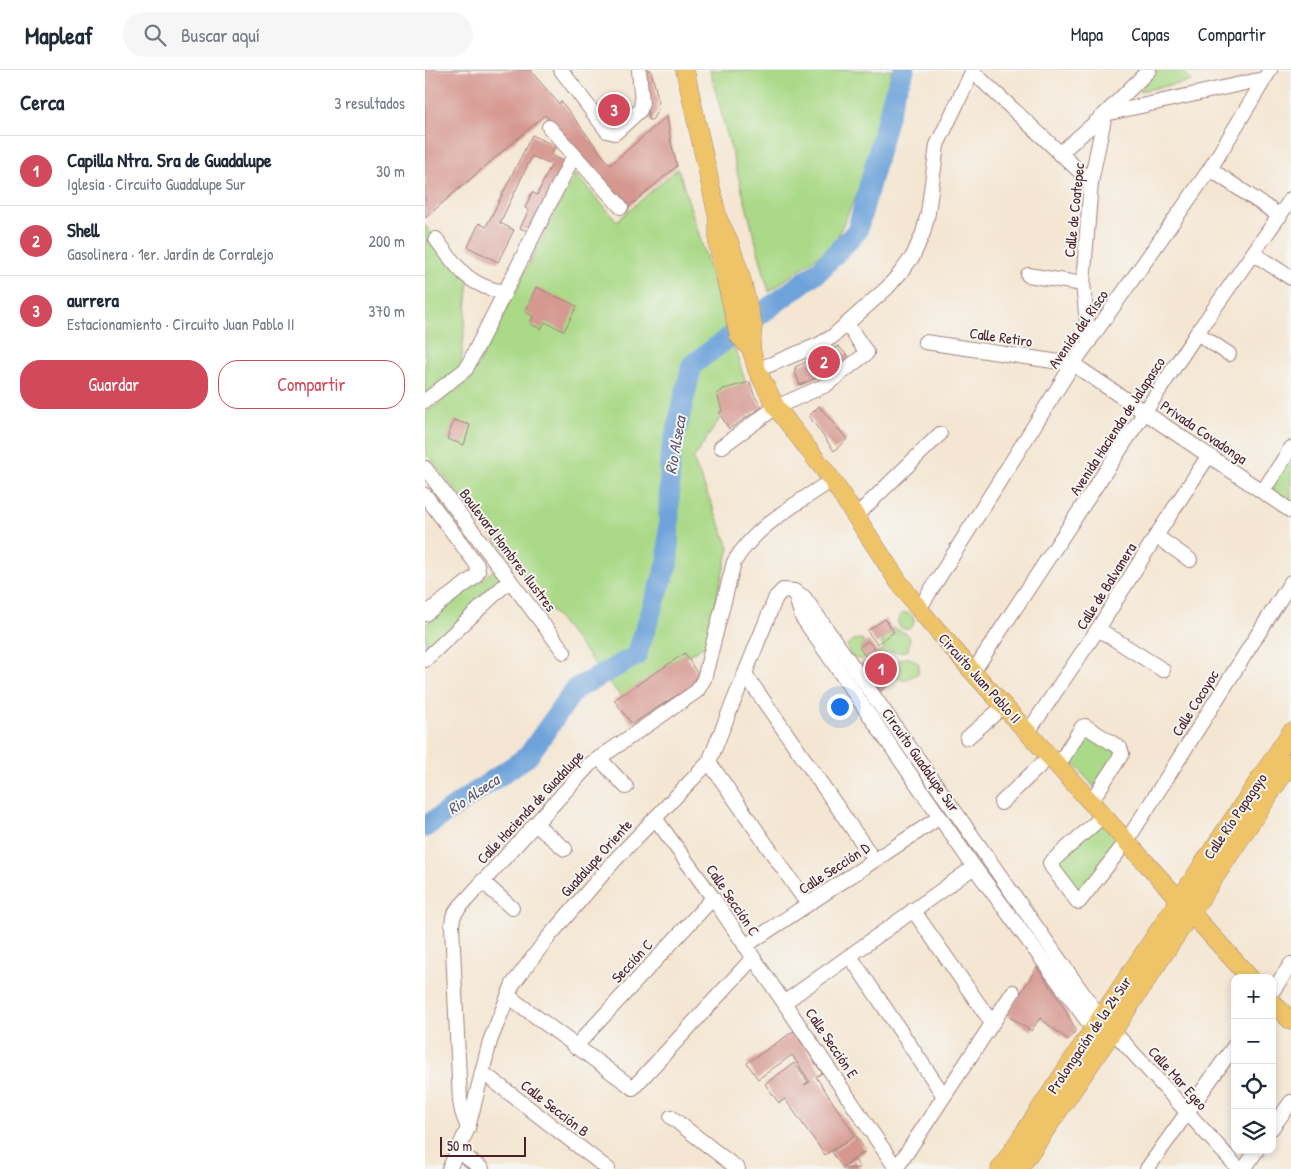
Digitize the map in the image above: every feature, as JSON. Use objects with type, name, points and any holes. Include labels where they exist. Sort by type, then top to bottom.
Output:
[{"type":"main road","name":"Circuito Juan Pablo II","points":[[685,70],[718,219],[729,241],[734,280],[746,331],[757,370],[776,407],[831,480],[898,581],[919,609],[1090,803],[1246,974]]},
{"type":"main road","name":"Calle Río Papagayo","points":[[1184,907],[1291,732]]},
{"type":"main road","name":"Calle Río Papagayo","points":[[1184,907],[1291,762]]},
{"type":"main road","name":"Prolongación de la 24 Sur","points":[[1000,1169],[1097,1024],[1184,907]]},
{"type":"main road","name":"Prolongación de la 24 Sur","points":[[1019,1169],[1113,1031],[1184,907]]},
{"type":"main road","points":[[1276,1006],[1291,1021]]},
{"type":"street","points":[[561,70],[607,131],[611,133],[615,133],[641,110],[639,70]]},
{"type":"street","points":[[1059,154],[1105,114],[1149,70]]},
{"type":"street","points":[[757,370],[818,345],[832,337],[887,288],[913,256],[923,233],[928,213],[937,145],[973,71],[1059,154],[1091,182]]},
{"type":"street","points":[[1105,114],[1267,74]]},
{"type":"street","name":"Avenida del Risco","points":[[919,609],[1073,364],[1210,169],[1267,74]]},
{"type":"street","name":"Calle de Coatepec","points":[[1089,342],[1083,284],[1091,182],[1105,114]]},
{"type":"street","points":[[549,127],[621,207]]},
{"type":"street","points":[[425,401],[466,369],[574,155]]},
{"type":"street","points":[[1210,169],[1280,216]]},
{"type":"street","name":"Avenida Hacienda de Jalapasco","points":[[973,672],[1197,333],[1291,199]]},
{"type":"street","points":[[436,239],[462,273],[477,284],[491,290],[505,292]]},
{"type":"street","points":[[1254,254],[1291,278]]},
{"type":"street","points":[[1027,275],[1083,284]]},
{"type":"street","points":[[721,447],[776,407],[826,386],[867,352],[847,324]]},
{"type":"street","points":[[1197,333],[1229,354]]},
{"type":"street","name":"Calle Retiro","points":[[925,342],[1073,364]]},
{"type":"street","name":"Privada Covadonga","points":[[1073,364],[1291,511]]},
{"type":"street","points":[[856,516],[940,434]]},
{"type":"street","points":[[1263,491],[1291,448]]},
{"type":"street","name":"Calle de Balvanera","points":[[1028,732],[1098,629],[1209,455]]},
{"type":"street","name":"Boulevard Hombres Ilustres","points":[[425,468],[564,652]]},
{"type":"street","name":"Calle Hacienda de Guadalupe","points":[[468,1128],[460,1101],[453,917],[457,910],[589,765],[697,691],[701,686],[734,562],[740,552],[760,530],[831,480]]},
{"type":"street","points":[[425,614],[475,578],[479,572],[477,565],[426,500]]},
{"type":"street","points":[[1156,536],[1190,560]]},
{"type":"street","points":[[426,659],[510,580]]},
{"type":"street","name":"Calle Cocoyoc","points":[[1103,816],[1050,863],[1079,902],[1082,901],[1126,842],[1287,597],[1291,582]]},
{"type":"street","name":"Guadalupe Oriente","points":[[449,1169],[468,1128],[490,1041],[507,996],[521,972],[614,861],[709,762],[776,596],[783,590],[794,591]]},
{"type":"street","name":"Circuito Guadalupe Sur","points":[[794,591],[804,597],[1010,889],[1097,1024]]},
{"type":"street","name":"Circuito Guadalupe Sur","points":[[794,591],[802,617],[974,867],[997,899],[1097,1024]]},
{"type":"street","points":[[1098,629],[1163,670]]},
{"type":"street","name":"Calle Sección D","points":[[745,674],[868,851]]},
{"type":"street","points":[[967,738],[1004,706]]},
{"type":"street","points":[[1001,803],[1053,761],[1082,727],[1085,726],[1120,748],[1122,754],[1090,803]]},
{"type":"street","points":[[893,749],[905,740]]},
{"type":"street","points":[[599,758],[626,787]]},
{"type":"street","name":"Calle Sección D","points":[[709,762],[802,896]]},
{"type":"street","name":"Calle Sección D","points":[[749,952],[940,817]]},
{"type":"street","name":"Calle Sección C","points":[[655,818],[785,1002]]},
{"type":"street","points":[[535,824],[565,849]]},
{"type":"street","name":"Calle Sección E","points":[[974,867],[785,1002],[896,1169],[1013,992]]},
{"type":"street","points":[[483,881],[512,908]]},
{"type":"street","points":[[997,899],[1010,889]]},
{"type":"street","name":"Sección C","points":[[575,1046],[713,898]]},
{"type":"street","points":[[913,910],[992,1023]]},
{"type":"street","points":[[507,996],[633,1088],[749,952]]},
{"type":"street","points":[[850,956],[944,1096]]},
{"type":"street","points":[[1276,986],[1291,964]]},
{"type":"street","name":"Calle Mar Egeo","points":[[1113,1031],[1239,1169]]},
{"type":"street","points":[[1147,1169],[1231,1051]]},
{"type":"street","name":"Calle Sección B","points":[[482,1072],[608,1169]]},
{"type":"street","points":[[1276,1123],[1291,1102]]},
{"type":"street","points":[[671,1117],[737,1169]]},
{"type":"street","points":[[458,1151],[482,1169]]},
{"type":"street","points":[[1244,1169],[1254,1154]]},
{"type":"green space","points":[[710,70],[892,70],[860,187],[834,244],[769,292]]},
{"type":"green space","points":[[1158,70],[1181,70],[1192,81],[1139,91]]},
{"type":"green space","points":[[678,168],[745,381],[693,459],[729,547],[706,644],[622,698],[425,452],[425,413],[470,380],[575,174],[617,221]]},
{"type":"green space","points":[[425,225],[462,273],[469,279],[460,375],[425,401]]},
{"type":"green space","points":[[1291,452],[1291,501],[1268,486]]},
{"type":"green space","points":[[495,569],[502,579],[426,651],[425,625]]},
{"type":"green space","points":[[906,613],[914,621],[906,629],[898,621]]},
{"type":"green space","points":[[893,628],[907,634],[910,638],[908,650],[894,652],[888,651],[882,646],[883,634]]},
{"type":"green space","points":[[862,639],[867,655],[863,659],[857,659],[850,655],[847,645],[852,640]]},
{"type":"green space","points":[[883,649],[895,666],[900,659],[908,658],[915,660],[919,664],[918,673],[904,681],[894,675],[878,652]]},
{"type":"green space","points":[[1085,728],[1121,751],[1096,789],[1066,755]]},
{"type":"green space","points":[[1102,820],[1119,838],[1079,900],[1053,863]]},
{"type":"building","points":[[425,70],[530,70],[559,104],[561,101],[610,165],[667,116],[677,166],[626,209],[545,115],[425,218]]},
{"type":"building","points":[[643,70],[651,70],[659,103],[657,103],[658,110],[652,120],[649,120],[647,105],[649,105]]},
{"type":"building","points":[[532,135],[555,146],[551,155],[564,162],[530,232],[520,228],[529,210],[525,208],[532,192],[537,195],[551,165],[532,156],[500,223],[514,230],[498,262],[468,247],[479,223],[486,227]]},
{"type":"building","points":[[536,287],[577,306],[564,331],[545,322],[541,329],[530,324],[533,316],[525,312]]},
{"type":"building","points":[[838,346],[850,358],[848,361],[832,371],[800,385],[795,367]]},
{"type":"building","points":[[750,382],[754,395],[762,407],[729,429],[719,413],[722,411],[717,393],[723,389]]},
{"type":"building","points":[[819,406],[847,439],[834,451],[809,416]]},
{"type":"building","points":[[454,420],[470,425],[464,445],[447,439]]},
{"type":"building","points":[[885,619],[894,632],[877,644],[867,631]]},
{"type":"building","points":[[868,641],[883,658],[888,655],[893,663],[888,666],[895,675],[894,680],[881,691],[873,681],[878,678],[882,682],[874,671],[869,675],[861,663],[867,659],[859,647]]},
{"type":"building","points":[[685,653],[701,680],[632,724],[614,700]]},
{"type":"building","points":[[1037,967],[1062,1004],[1076,1030],[1068,1040],[1040,1018],[1031,1031],[1007,1015]]},
{"type":"building","points":[[794,1031],[822,1073],[816,1077],[855,1135],[825,1155],[785,1099],[779,1103],[765,1084],[794,1063],[808,1082],[804,1085],[810,1082],[792,1055],[758,1079],[747,1063]]},
{"type":"building","points":[[856,1136],[866,1151],[842,1167],[832,1152]]},
{"type":"building","points":[[855,1160],[860,1168],[842,1169]]},
{"type":"waterway","name":"Rio Alseca","points":[[425,827],[528,756],[575,689],[636,656],[668,562],[670,457],[692,365],[821,269],[857,231],[894,94],[904,70]]},
{"type":"place","name":"aurrera","points":[[614,110]]},
{"type":"place","name":"Shell","points":[[824,362]]},
{"type":"place","name":"Capilla Ntra. Sra de Guadalupe","points":[[881,669]]}]
